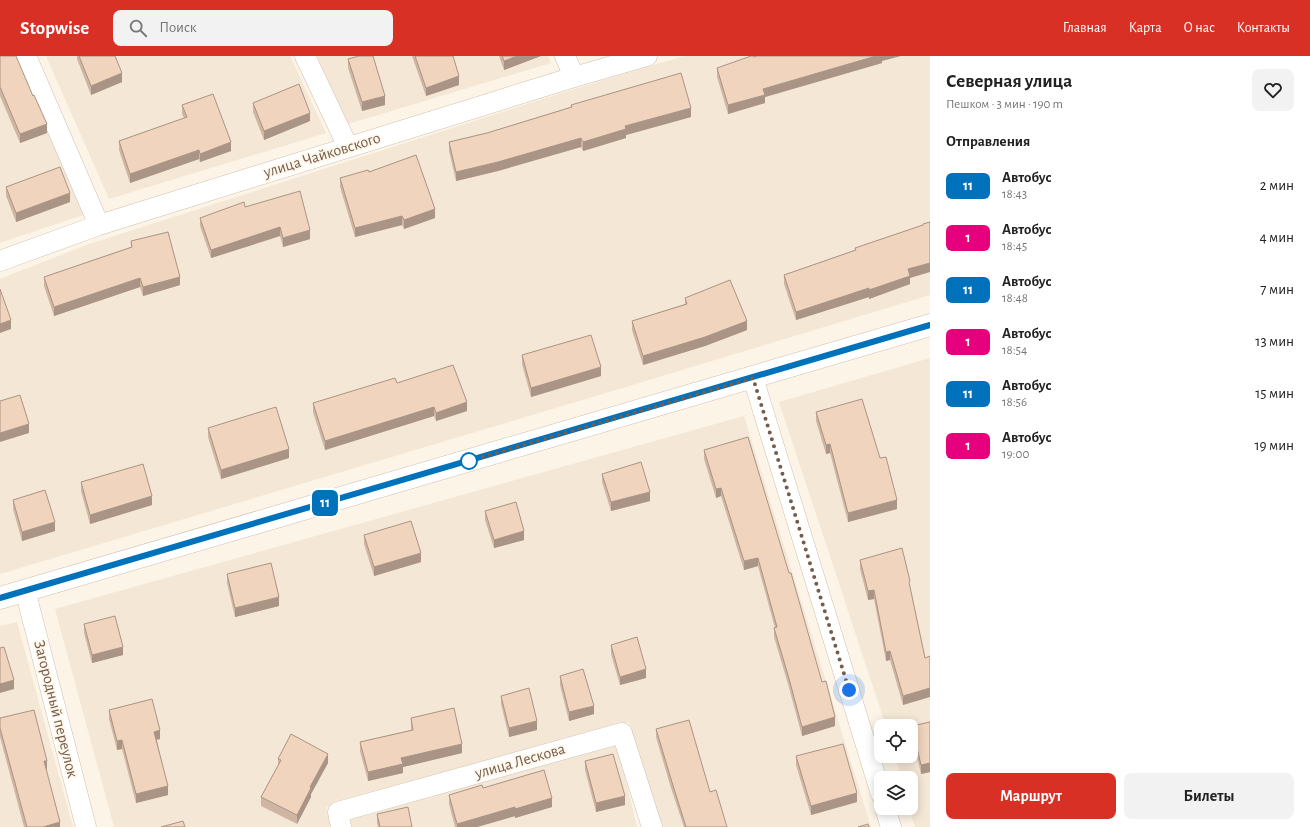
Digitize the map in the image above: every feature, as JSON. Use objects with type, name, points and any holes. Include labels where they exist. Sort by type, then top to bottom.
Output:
[{"type":"street","points":[[26,56],[98,225]]},
{"type":"street","points":[[305,56],[348,147]]},
{"type":"street","points":[[565,56],[574,77]]},
{"type":"street","name":"улица Чайковского","points":[[0,262],[98,225],[574,77],[647,56]]},
{"type":"street","points":[[0,598],[930,325]]},
{"type":"street","points":[[753,378],[874,771]]},
{"type":"street","name":"Загородный переулок","points":[[25,590],[86,827]]},
{"type":"street","name":"улица Лескова","points":[[342,827],[338,812],[622,733],[652,827]]},
{"type":"street","points":[[888,815],[891,827]]},
{"type":"shaded area","points":[[0,56],[16,56],[83,215],[0,243]]},
{"type":"shaded area","points":[[46,56],[290,56],[326,133],[109,199]]},
{"type":"shaded area","points":[[317,56],[548,56],[551,63],[348,124]]},
{"type":"shaded area","points":[[684,56],[930,56],[930,295],[0,574],[0,279],[89,244],[574,89]]},
{"type":"shaded area","points":[[930,358],[930,827],[915,827],[911,815],[918,815],[918,771],[899,771],[897,763],[918,763],[918,719],[884,719],[779,402]]},
{"type":"shaded area","points":[[744,416],[871,827],[662,827],[629,722],[326,807],[331,827],[114,827],[55,609]]},
{"type":"shaded area","points":[[17,622],[73,827],[0,827],[0,626]]},
{"type":"shaded area","points":[[617,744],[637,827],[352,827],[349,817]]},
{"type":"building","points":[[0,56],[16,56],[47,124],[20,134],[0,87]]},
{"type":"building","points":[[79,56],[115,56],[122,73],[91,86]]},
{"type":"building","points":[[359,56],[373,56],[385,96],[362,102],[348,59]]},
{"type":"building","points":[[415,56],[453,56],[459,76],[426,88]]},
{"type":"building","points":[[502,56],[517,56],[504,61]]},
{"type":"building","points":[[751,56],[876,56],[763,89],[765,95],[728,105],[717,68]]},
{"type":"building","points":[[681,73],[691,108],[625,126],[626,129],[583,142],[581,138],[498,162],[456,172],[449,142],[487,133],[572,107],[571,105]]},
{"type":"building","points":[[299,84],[310,113],[264,131],[253,103]]},
{"type":"building","points":[[213,94],[231,142],[200,154],[199,150],[130,174],[119,141],[187,117],[182,105]]},
{"type":"building","points":[[416,155],[435,209],[404,220],[402,216],[355,228],[340,178],[368,170],[369,172]]},
{"type":"building","points":[[60,167],[70,193],[16,213],[6,187]]},
{"type":"building","points":[[300,191],[310,230],[283,238],[280,227],[211,250],[200,218],[244,202],[245,207]]},
{"type":"building","points":[[930,222],[930,263],[908,269],[910,276],[796,312],[784,275]]},
{"type":"building","points":[[168,232],[180,277],[143,287],[140,278],[54,307],[44,277],[132,247],[131,241]]},
{"type":"building","points":[[730,280],[747,321],[705,337],[643,356],[632,321],[687,304],[685,298]]},
{"type":"building","points":[[0,289],[11,320],[0,324]]},
{"type":"building","points":[[591,335],[601,367],[531,388],[522,355]]},
{"type":"building","points":[[453,365],[467,402],[436,413],[434,407],[325,441],[313,403],[395,378],[397,383]]},
{"type":"building","points":[[20,395],[29,424],[0,433],[0,401]]},
{"type":"building","points":[[862,399],[880,458],[886,457],[897,500],[848,513],[830,444],[826,445],[816,412]]},
{"type":"building","points":[[276,407],[289,449],[221,470],[208,428]]},
{"type":"building","points":[[748,437],[789,573],[791,573],[822,682],[826,681],[835,717],[802,727],[774,628],[777,627],[758,558],[744,561],[721,488],[716,489],[704,450]]},
{"type":"building","points":[[641,462],[650,492],[611,502],[602,474]]},
{"type":"building","points":[[143,464],[152,496],[90,515],[81,482]]},
{"type":"building","points":[[45,490],[55,522],[22,532],[13,500]]},
{"type":"building","points":[[516,502],[524,531],[494,540],[485,511]]},
{"type":"building","points":[[411,521],[421,553],[374,567],[364,535]]},
{"type":"building","points":[[902,548],[925,658],[930,656],[930,688],[903,696],[890,651],[886,652],[874,590],[868,591],[860,560]]},
{"type":"building","points":[[271,563],[279,597],[235,608],[227,574]]},
{"type":"building","points":[[115,616],[123,647],[92,655],[84,624]]},
{"type":"building","points":[[637,637],[646,669],[620,677],[611,645]]},
{"type":"building","points":[[4,647],[14,680],[0,684],[0,648]]},
{"type":"building","points":[[583,669],[594,706],[569,712],[560,676]]},
{"type":"building","points":[[529,688],[537,721],[509,728],[501,696]]},
{"type":"building","points":[[152,699],[160,730],[154,732],[168,786],[136,794],[122,740],[117,741],[109,710]]},
{"type":"building","points":[[454,708],[462,744],[401,758],[403,764],[368,772],[360,742],[413,730],[411,718]]},
{"type":"building","points":[[34,710],[47,761],[44,761],[60,822],[43,827],[27,827],[0,728],[0,718]]},
{"type":"building","points":[[689,720],[710,792],[716,790],[727,827],[686,827],[656,729]]},
{"type":"building","points":[[930,722],[930,763],[921,765],[918,752],[918,725]]},
{"type":"building","points":[[291,734],[328,754],[297,815],[261,797],[281,760],[278,759]]},
{"type":"building","points":[[843,744],[857,793],[811,806],[796,756]]},
{"type":"building","points":[[613,754],[625,796],[596,803],[585,761]]},
{"type":"building","points":[[544,770],[552,798],[457,824],[449,795],[482,785],[483,788]]},
{"type":"building","points":[[408,807],[412,827],[380,827],[377,814]]},
{"type":"building","points":[[183,821],[185,827],[161,827]]},
{"type":"building","points":[[868,824],[869,827],[858,827]]},
{"type":"bus line","name":"11","points":[[0,598],[930,325]]},
{"type":"route","points":[[469,461],[753,378],[849,690]]}]
